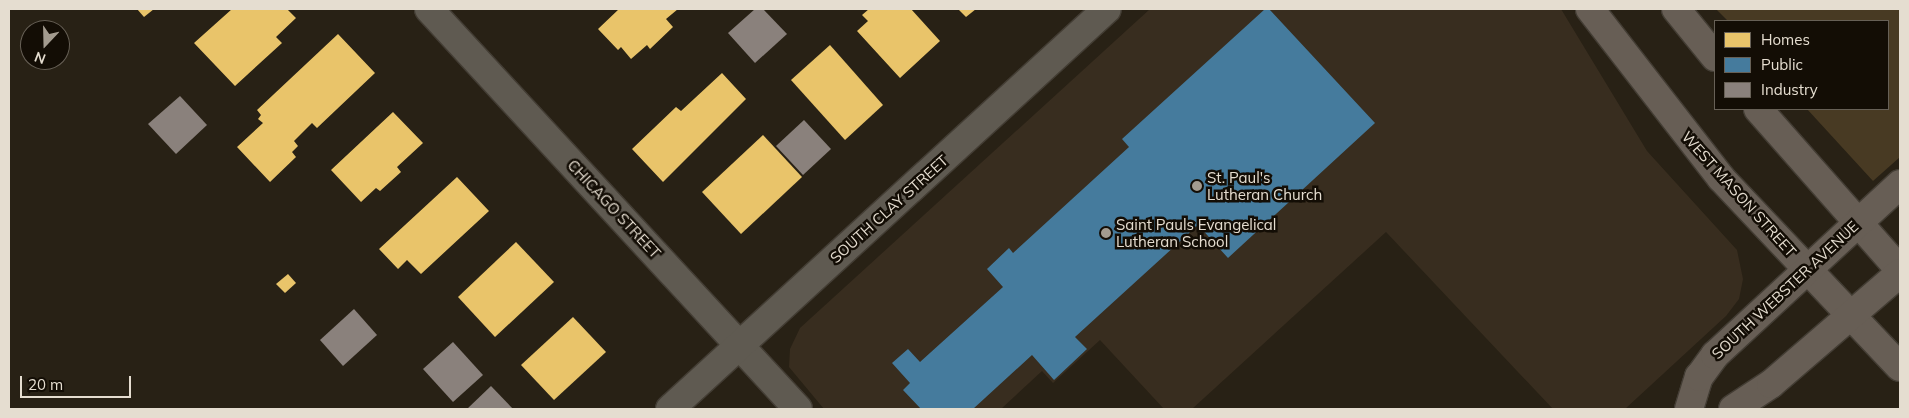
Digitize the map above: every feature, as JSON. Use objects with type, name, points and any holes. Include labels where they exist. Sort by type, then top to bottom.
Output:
[{"type":"main road","name":"WEST MASON STREET","points":[[1590,9],[1694,146],[1806,269],[1900,368]]},
{"type":"main road","points":[[1676,9],[1714,56]]},
{"type":"main road","points":[[1733,409],[1771,384],[1900,271],[1759,110]]},
{"type":"main road","name":"SOUTH WEBSTER AVENUE","points":[[1689,409],[1704,367],[1856,222],[1900,184]]},
{"type":"street","name":"CHICAGO STREET","points":[[429,9],[798,409]]},
{"type":"street","name":"SOUTH CLAY STREET","points":[[670,409],[1107,9]]},
{"type":"shaded area","points":[[1150,9],[1561,9],[1647,151],[1737,250],[1743,279],[1739,299],[1726,316],[1625,409],[1553,409],[1386,232],[1192,409],[1164,409],[1100,340],[1053,383],[1042,371],[1001,409],[824,409],[789,367],[790,349],[800,328]]},
{"type":"shaded area","points":[[1716,9],[1900,9],[1900,157],[1873,181],[1808,110],[1889,110],[1889,20],[1727,20]]},
{"type":"building: Homes","points":[[137,9],[154,9],[144,17]]},
{"type":"building: Homes","points":[[232,9],[287,9],[296,18],[276,37],[282,43],[235,86],[194,43]]},
{"type":"building: Homes","points":[[619,9],[678,9],[666,19],[673,27],[650,49],[647,45],[631,59],[621,47],[618,50],[598,29]]},
{"type":"building: Homes","points":[[869,9],[911,9],[940,41],[900,78],[857,31],[868,21],[862,15]]},
{"type":"building: Homes","points":[[958,9],[976,9],[966,17]]},
{"type":"building: Homes","points":[[338,34],[375,73],[317,128],[312,123],[294,141],[298,146],[292,152],[296,157],[270,182],[237,147],[263,123],[258,119],[261,115],[257,110]]},
{"type":"building: Homes","points":[[830,45],[883,105],[845,140],[791,80]]},
{"type":"building: Homes","points":[[722,73],[746,99],[663,182],[632,149],[676,107],[681,111]]},
{"type":"building: Homes","points":[[393,112],[423,143],[397,167],[401,172],[380,191],[376,188],[361,202],[331,170]]},
{"type":"building: Homes","points":[[763,135],[802,177],[741,234],[702,192]]},
{"type":"building: Homes","points":[[457,177],[489,211],[421,274],[407,260],[398,269],[379,249]]},
{"type":"building: Homes","points":[[516,242],[554,282],[495,337],[458,297]]},
{"type":"building: Homes","points":[[288,274],[296,283],[285,293],[276,284]]},
{"type":"building: Homes","points":[[573,317],[606,352],[554,400],[521,365]]},
{"type":"building: Public","name":"St. Paul's Lutheran Church","points":[[1265,9],[1269,9],[1375,123],[1228,258],[1198,225],[1075,337],[1087,349],[1054,380],[1032,355],[973,409],[921,409],[903,390],[910,383],[892,363],[908,349],[920,362],[1003,287],[987,269],[1009,248],[1013,253],[1129,147],[1122,139]]},
{"type":"building: Industry","points":[[755,9],[763,9],[787,34],[755,63],[728,33]]},
{"type":"building: Industry","points":[[180,96],[207,125],[176,154],[148,124]]},
{"type":"building: Industry","points":[[804,120],[831,149],[803,175],[776,146]]},
{"type":"building: Industry","points":[[354,309],[377,335],[343,366],[320,340]]},
{"type":"building: Industry","points":[[453,342],[483,375],[453,402],[423,369]]},
{"type":"building: Industry","points":[[491,386],[513,409],[467,409]]},
{"type":"place","name":"St. Paul's Lutheran Church","points":[[1197,186]]},
{"type":"place","name":"Saint Pauls Evangelical Lutheran School","points":[[1106,233]]}]
